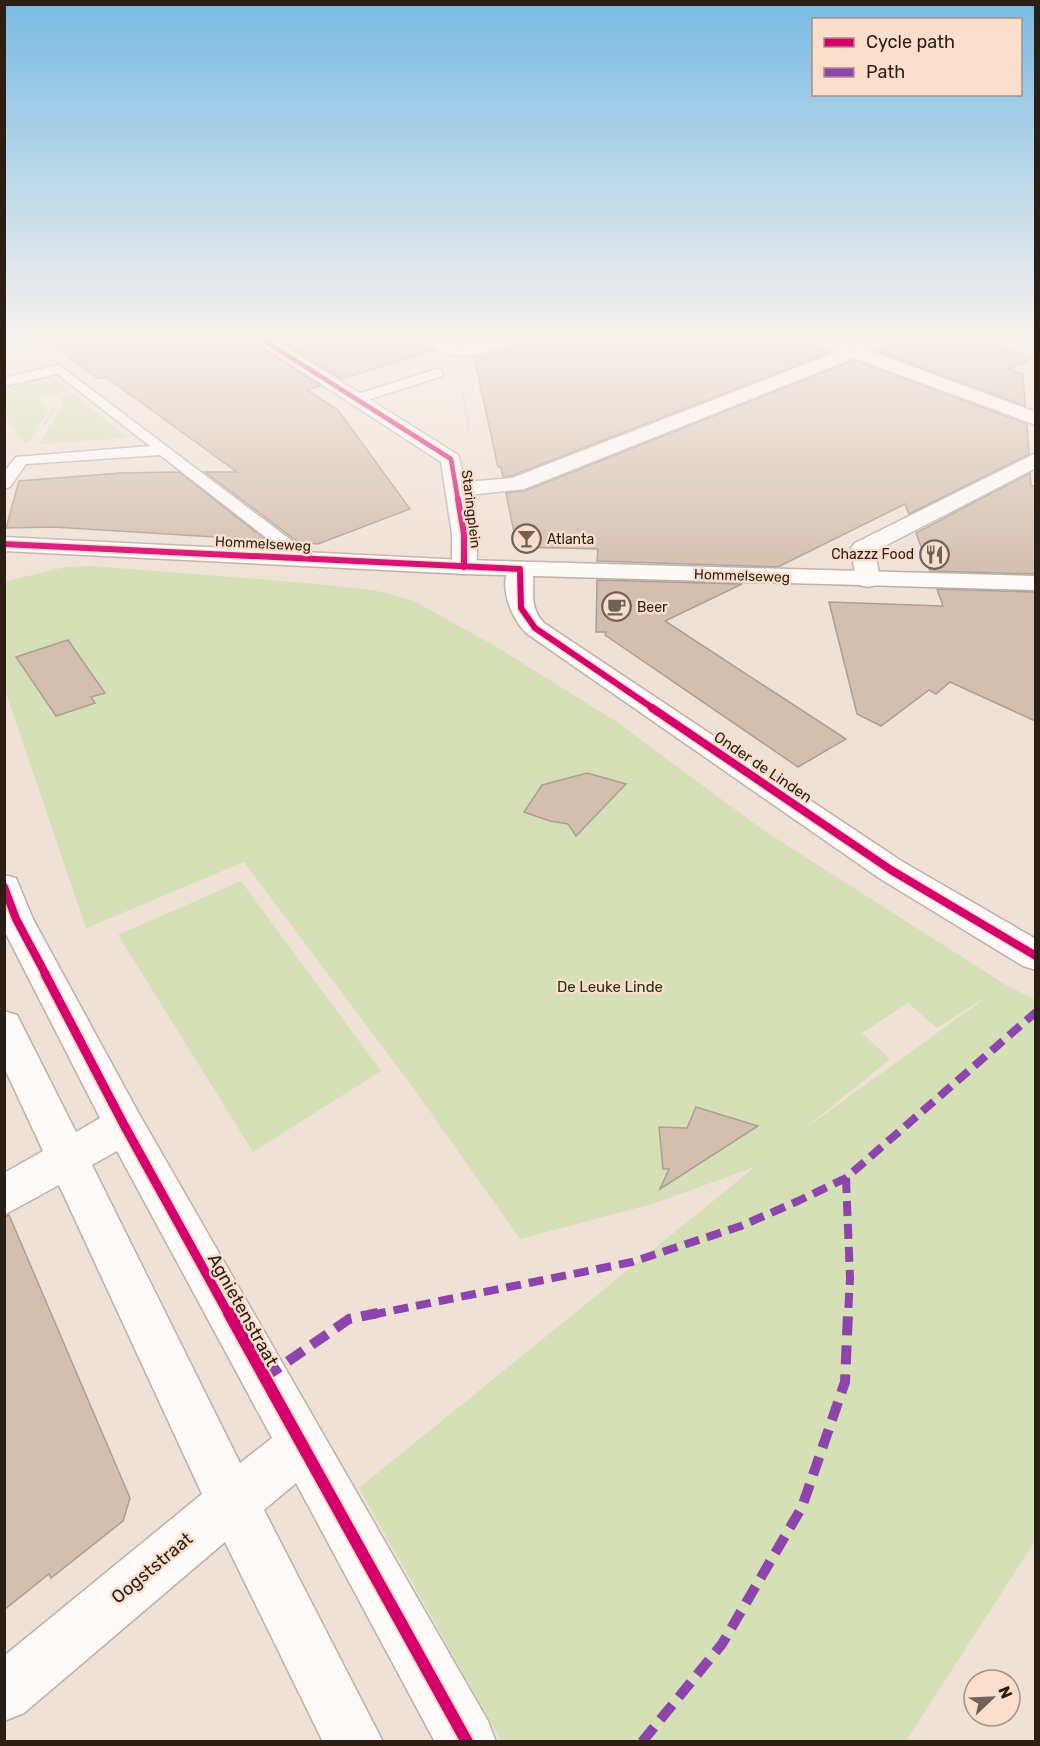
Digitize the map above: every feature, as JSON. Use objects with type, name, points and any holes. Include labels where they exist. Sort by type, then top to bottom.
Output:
[{"type":"street","name":"Staringplein","points":[[384,416],[451,459],[467,489],[464,567]]},
{"type":"street","points":[[467,489],[516,484],[689,416]]},
{"type":"street","points":[[868,580],[863,548],[1035,459]]},
{"type":"street","name":"Hommelseweg","points":[[4,544],[464,567],[1035,583]]},
{"type":"street","name":"Onder de Linden","points":[[520,569],[520,604],[523,617],[535,628],[891,870],[1035,956]]},
{"type":"street","name":"Agnietenstraat","points":[[8,910],[124,1125],[467,1742]]},
{"type":"street","points":[[4,1026],[232,1501],[354,1742]]},
{"type":"street","points":[[4,1196],[66,1157],[124,1125]]},
{"type":"street","name":"Oogststraat","points":[[4,1693],[302,1445]]},
{"type":"lane","name":"Hommelseweg","points":[[121,416],[306,560]]},
{"type":"lane","points":[[4,484],[21,460],[164,450]]},
{"type":"green space","points":[[6,416],[44,416],[29,442],[24,443]]},
{"type":"green space","points":[[56,416],[102,416],[128,438],[39,444]]},
{"type":"green space","name":"De Leuke Linde","points":[[92,566],[306,583],[373,590],[412,600],[497,647],[617,722],[763,830],[1006,985],[1035,1000],[1035,1541],[906,1741],[501,1741],[359,1488],[755,1167],[652,1204],[520,1239],[409,1082],[244,862],[86,928],[5,690],[4,582],[65,567]],"holes":[[[994,992],[800,1132],[890,1059],[862,1033],[908,1003],[937,1028]]]},
{"type":"green space","points":[[241,881],[381,1071],[253,1152],[118,935]]},
{"type":"building","points":[[160,416],[343,416],[410,509],[318,544],[298,542],[205,472],[237,472]]},
{"type":"building","points":[[487,416],[665,416],[511,476],[503,477],[501,467],[498,467]]},
{"type":"building","points":[[712,416],[1007,416],[1027,424],[1029,454],[909,514],[905,504],[778,567],[597,561],[598,549],[517,547],[506,493],[525,491]]},
{"type":"building","points":[[179,472],[266,540],[53,527],[6,528],[19,481],[120,473]]},
{"type":"building","points":[[1030,473],[1031,486],[1035,486],[1035,574],[930,571],[916,533]]},
{"type":"building","points":[[597,580],[742,584],[665,621],[846,739],[798,767],[605,635],[606,632],[596,632]]},
{"type":"building","points":[[937,589],[1035,592],[1035,721],[950,682],[936,694],[929,690],[881,726],[857,714],[829,602],[943,606]]},
{"type":"building","points":[[68,640],[105,693],[91,697],[95,703],[56,716],[16,657]]},
{"type":"building","points":[[587,773],[626,784],[576,836],[568,824],[550,821],[524,812],[542,785]]},
{"type":"building","points":[[696,1107],[758,1126],[660,1189],[669,1169],[663,1169],[659,1127],[687,1128]]},
{"type":"building","points":[[9,1215],[130,1498],[123,1521],[51,1578],[49,1574],[4,1610],[4,1217]]},
{"type":"marked path","points":[[264,1378],[349,1319],[632,1262],[741,1226],[798,1201],[846,1178],[1036,1012]]},
{"type":"marked path","points":[[642,1742],[722,1644],[802,1507],[845,1382],[850,1278],[846,1178]]},
{"type":"cycle path","points":[[384,416],[451,459],[464,534],[464,567]]},
{"type":"cycle path","points":[[4,544],[520,569],[521,608],[535,628],[891,870],[1036,956]]},
{"type":"cycle path","points":[[4,887],[16,919],[124,1125],[467,1742]]},
{"type":"place","name":"Atlanta","points":[[526,539]]},
{"type":"place","name":"Chazzz Food","points":[[935,554]]},
{"type":"place","name":"Beer","points":[[616,607]]}]
